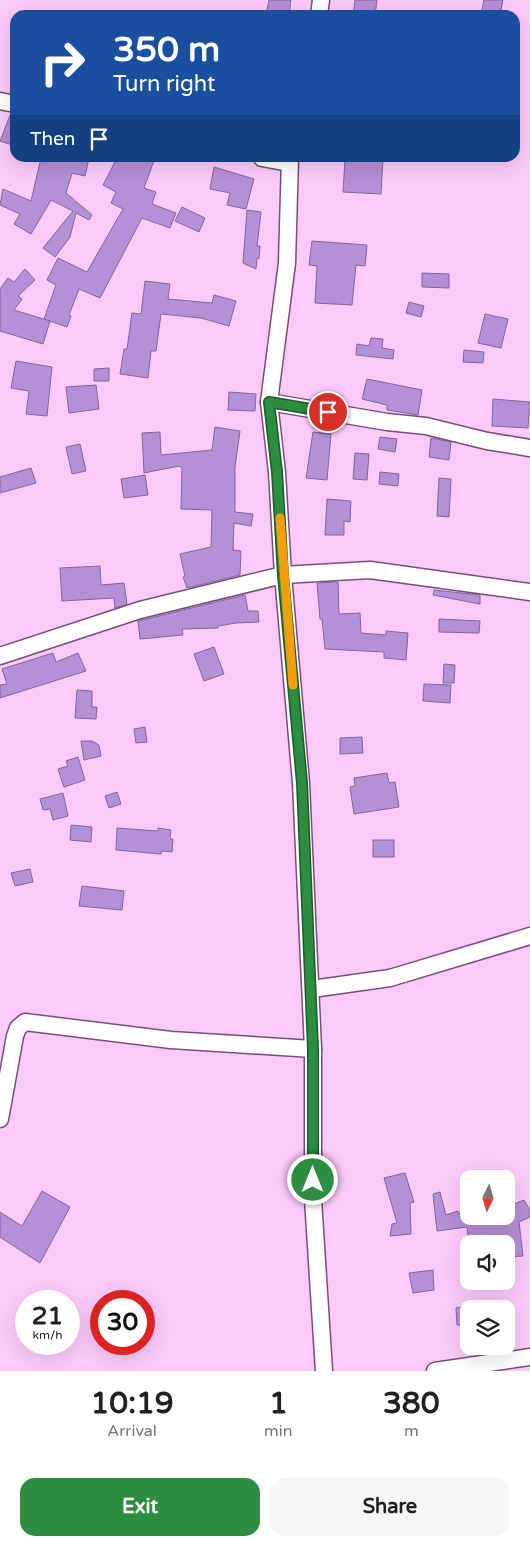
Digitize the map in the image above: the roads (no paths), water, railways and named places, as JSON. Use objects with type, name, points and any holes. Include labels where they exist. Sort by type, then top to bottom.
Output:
[{"type":"street","points":[[290,162],[287,263],[269,402],[277,472],[283,575],[302,783],[313,1049],[313,1199],[324,1371]]},
{"type":"street","points":[[269,402],[387,422],[426,426],[487,441],[530,448]]},
{"type":"street","points":[[0,656],[140,610],[283,575],[370,570],[530,592]]},
{"type":"street","points":[[319,988],[390,978],[530,936]]},
{"type":"street","points":[[0,1119],[15,1036],[18,1028],[25,1022],[170,1040],[313,1049]]},
{"type":"street","points":[[435,1371],[530,1357]]}]
